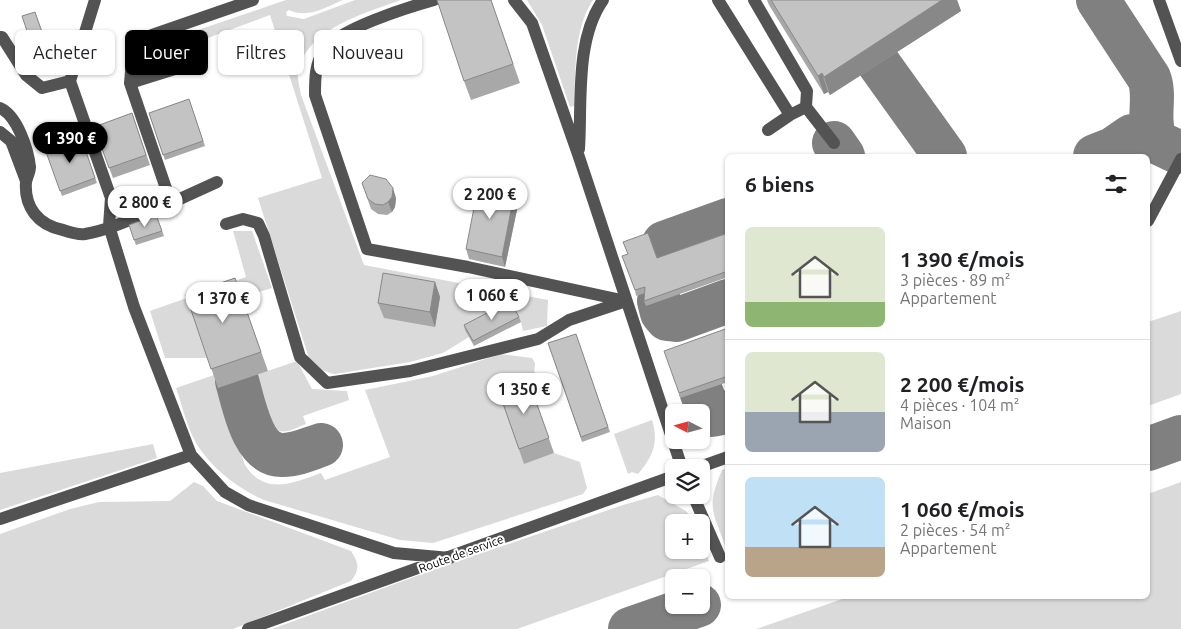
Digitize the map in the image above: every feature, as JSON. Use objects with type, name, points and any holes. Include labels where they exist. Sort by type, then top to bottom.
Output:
[{"type":"street","points":[[95,0],[70,81],[111,198],[109,226],[148,344],[191,455],[225,492],[248,505],[394,554],[450,558]]},
{"type":"street","points":[[171,203],[130,83],[132,60],[139,46],[152,35],[253,0]]},
{"type":"street","points":[[434,0],[408,8],[341,35],[325,49],[315,71],[315,94],[367,248],[468,266],[626,300]]},
{"type":"street","points":[[514,0],[532,23],[579,157],[679,459]]},
{"type":"street","points":[[579,157],[584,47],[593,14],[603,0]]},
{"type":"street","points":[[718,0],[790,115]]},
{"type":"street","points":[[754,0],[807,91],[806,106],[834,143]]},
{"type":"street","points":[[1159,0],[1181,59]]},
{"type":"street","points":[[0,37],[2,37],[26,75],[42,88],[70,81]]},
{"type":"street","points":[[130,83],[156,75]]},
{"type":"street","points":[[768,130],[806,106]]},
{"type":"street","points":[[0,108],[6,110],[17,124],[30,168],[26,181]]},
{"type":"street","points":[[2,136],[11,141],[26,181],[27,198],[34,216],[52,228],[84,235],[171,203],[217,182]]},
{"type":"street","points":[[1150,217],[1181,159]]},
{"type":"street","points":[[226,224],[243,219],[258,223],[264,236],[300,357],[327,383],[410,371],[538,339],[569,320],[626,300]]},
{"type":"street","points":[[0,519],[191,455]]},
{"type":"street","points":[[710,463],[725,458]]},
{"type":"street","name":"Route de service","points":[[248,629],[665,479]]},
{"type":"street","points":[[697,504],[720,557]]},
{"type":"shaded area","points":[[286,0],[343,0],[310,13],[289,10],[286,12],[287,16],[304,19],[355,0],[401,0],[355,17],[331,30],[314,30],[314,42],[304,56],[304,30],[275,30],[270,15],[229,30],[218,30],[218,34],[208,38],[208,30],[198,30]]},
{"type":"shaded area","points":[[527,0],[593,0],[582,24],[579,38],[574,106],[570,107],[542,25]]},
{"type":"shaded area","points":[[289,75],[298,75],[301,95],[364,265],[548,300],[547,326],[523,331],[521,322],[469,337],[443,353],[410,362],[335,374],[321,369],[309,358],[258,198],[322,178]]},
{"type":"shaded area","points":[[233,231],[252,231],[272,288],[242,297],[208,358],[165,358],[150,311],[246,277]]},
{"type":"shaded area","points":[[1181,311],[1181,394],[1150,405],[1150,321]]},
{"type":"shaded area","points":[[501,354],[532,358],[535,363],[534,378],[524,387],[527,394],[535,396],[505,407],[524,463],[554,453],[580,462],[587,488],[583,494],[433,543],[400,540],[264,500],[244,490],[217,469],[196,443],[187,423],[176,388],[214,375],[245,465],[261,481],[270,484],[290,483],[321,473],[325,480],[390,457],[365,390],[433,376]]},
{"type":"shaded area","points":[[297,361],[312,389],[347,391],[349,400],[303,416],[306,424],[285,432],[273,427],[256,375]]},
{"type":"shaded area","points":[[652,420],[655,442],[651,455],[638,474],[632,472],[628,474],[614,434]]},
{"type":"shaded area","points":[[153,444],[157,458],[0,510],[0,473]]},
{"type":"shaded area","points":[[725,469],[725,546],[713,511],[714,494],[722,470]]},
{"type":"shaded area","points":[[194,482],[203,486],[217,501],[351,551],[356,559],[357,566],[354,577],[351,581],[233,629],[0,629],[0,534],[70,509],[99,502],[170,501]]},
{"type":"shaded area","points":[[1181,482],[1181,629],[756,629],[842,599],[1150,599],[1150,493]]},
{"type":"shaded area","points":[[658,495],[665,499],[665,504],[674,504],[686,511],[688,514],[665,514],[665,559],[708,559],[709,561],[686,569],[665,569],[665,577],[517,629],[272,629],[441,567],[623,505]]},
{"type":"building","points":[[437,0],[491,0],[513,64],[464,81]]},
{"type":"building","points":[[771,0],[942,0],[824,77],[822,73],[818,76]]},
{"type":"building","points":[[35,12],[41,30],[27,30],[22,16]]},
{"type":"building","points":[[189,99],[203,141],[163,155],[149,113]]},
{"type":"building","points":[[132,113],[146,155],[109,168],[94,127]]},
{"type":"building","points":[[81,137],[95,178],[60,191],[45,149]]},
{"type":"building","points":[[370,175],[386,179],[393,188],[392,197],[383,205],[375,204],[368,199],[362,183]]},
{"type":"building","points":[[479,182],[515,190],[502,257],[466,249]]},
{"type":"building","points":[[156,215],[162,231],[134,240],[129,225]]},
{"type":"building","points":[[648,233],[657,258],[725,234],[725,272],[644,301],[645,287],[635,290],[622,256],[628,254],[623,242]]},
{"type":"building","points":[[383,273],[435,282],[430,312],[378,303]]},
{"type":"building","points":[[235,278],[261,352],[211,369],[186,295]]},
{"type":"building","points":[[510,301],[519,317],[473,341],[464,325]]},
{"type":"building","points":[[725,329],[725,377],[679,393],[664,351]]},
{"type":"building","points":[[576,334],[608,427],[581,437],[548,343]]},
{"type":"building","points":[[529,382],[549,438],[519,449],[499,392]]},
{"type":"taxiway","points":[[1098,0],[1149,78],[1152,94],[1152,126],[1157,141]]},
{"type":"taxiway","points":[[879,64],[944,154]]},
{"type":"taxiway","points":[[1100,154],[1113,149],[1132,136],[1142,135],[1178,152]]},
{"type":"taxiway","points":[[834,143],[842,154]]},
{"type":"taxiway","points":[[664,243],[725,221]]},
{"type":"taxiway","points":[[659,301],[662,313],[667,319],[676,320],[725,302]]},
{"type":"taxiway","points":[[237,381],[246,415],[257,438],[264,447],[272,453],[288,455],[321,445]]},
{"type":"taxiway","points":[[701,391],[708,410],[712,415],[725,413]]},
{"type":"taxiway","points":[[1150,448],[1181,437]]},
{"type":"taxiway","points":[[630,629],[673,614]]}]
